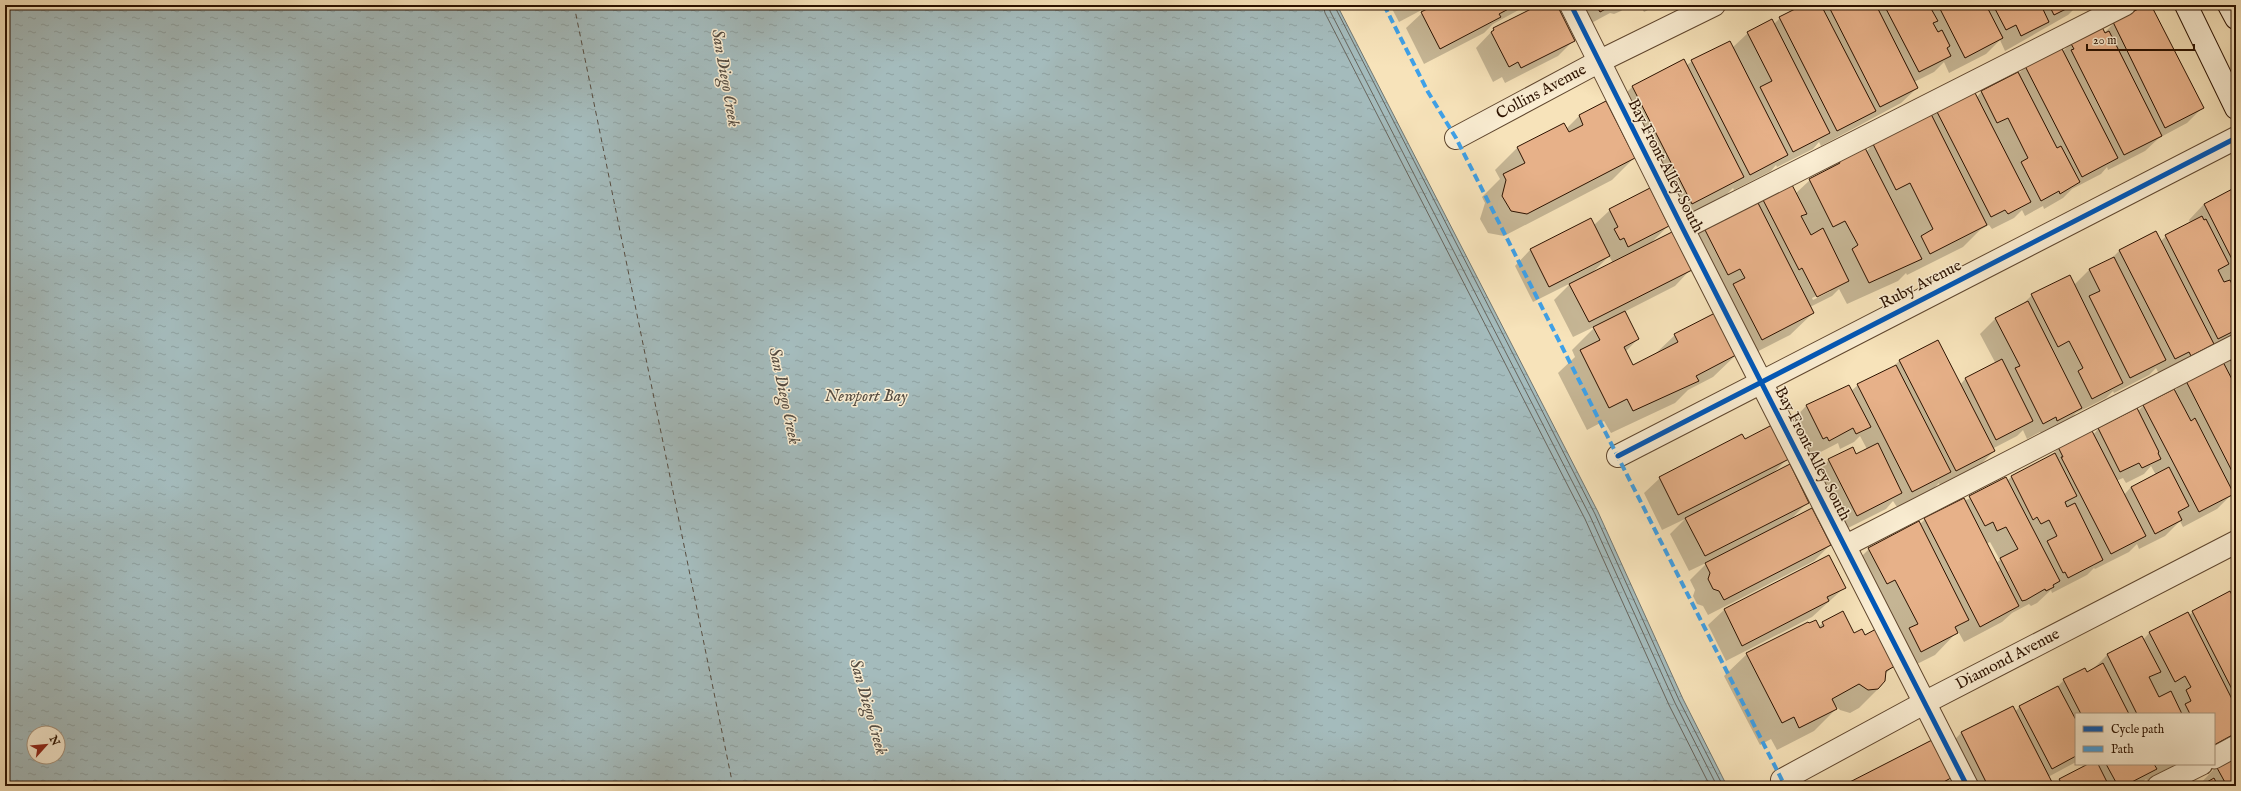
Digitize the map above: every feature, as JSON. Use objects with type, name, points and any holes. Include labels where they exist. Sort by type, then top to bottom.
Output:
[{"type":"street","name":"Bay Front Alley South","points":[[1570,5],[1967,786]]},
{"type":"street","name":"Collins Avenue","points":[[1456,138],[1598,62],[1714,5]]},
{"type":"street","points":[[2186,5],[2236,108]]},
{"type":"street","points":[[2230,5],[2236,18]]},
{"type":"street","name":"Ruby Avenue","points":[[1618,456],[2236,138]]},
{"type":"street","name":"Diamond Avenue","points":[[1782,780],[1924,703],[2236,542]]},
{"type":"lane","points":[[1683,229],[2125,5]]},
{"type":"lane","points":[[1845,546],[2236,345]]},
{"type":"lane","points":[[2215,757],[2236,746]]},
{"type":"lane","points":[[2158,786],[2200,765]]},
{"type":"water","name":"Newport Bay","points":[[5,5],[1337,5],[1598,512],[1683,699],[1727,786],[5,786]]},
{"type":"building","points":[[1435,5],[1516,5],[1499,14],[1501,17],[1440,49],[1421,12]]},
{"type":"building","points":[[1539,5],[1557,5],[1575,41],[1521,68],[1518,62],[1509,67],[1491,32],[1494,30],[1493,28]]},
{"type":"building","points":[[1596,5],[1613,5],[1600,12]]},
{"type":"building","points":[[1803,5],[1821,5],[1876,111],[1837,131],[1779,17]]},
{"type":"building","points":[[1828,5],[1876,5],[1918,88],[1880,107]]},
{"type":"building","points":[[1884,5],[1929,5],[1938,21],[1933,23],[1938,32],[1942,30],[1950,46],[1947,48],[1951,56],[1919,72]]},
{"type":"building","points":[[1938,5],[1986,5],[2003,38],[1965,58]]},
{"type":"building","points":[[1993,5],[2041,5],[2049,22],[2021,36],[2016,25],[2006,30]]},
{"type":"building","points":[[2049,5],[2074,5],[2054,15]]},
{"type":"building","points":[[2146,5],[2151,5],[2204,108],[2165,128],[2113,22]]},
{"type":"building","points":[[1772,19],[1830,133],[1793,152],[1760,87],[1772,81],[1747,32]]},
{"type":"building","points":[[2102,27],[2105,33],[2109,31],[2162,136],[2124,155],[2071,50],[2074,49],[2070,42]]},
{"type":"building","points":[[1730,41],[1788,155],[1750,175],[1691,60]]},
{"type":"building","points":[[2061,47],[2118,158],[2082,177],[2025,66]]},
{"type":"building","points":[[1684,59],[1744,177],[1692,204],[1632,86]]},
{"type":"building","points":[[2018,72],[2057,148],[2061,146],[2080,182],[2060,194],[2059,191],[2041,201],[2021,162],[2028,158],[2008,118],[1997,123],[1981,91]]},
{"type":"building","points":[[1973,89],[2031,202],[2008,214],[2005,210],[1991,217],[1935,108]]},
{"type":"building","points":[[1606,101],[1635,158],[1527,214],[1511,211],[1502,196],[1506,180],[1503,174],[1525,163],[1517,147],[1564,123],[1569,132],[1583,125],[1579,115]]},
{"type":"building","points":[[1931,114],[1987,225],[1930,254],[1921,236],[1933,229],[1910,183],[1896,190],[1873,144]]},
{"type":"building","points":[[1863,144],[1922,259],[1869,283],[1852,249],[1858,245],[1845,221],[1833,227],[1809,179],[1840,163],[1837,157]]},
{"type":"building","points":[[1790,181],[1807,214],[1801,216],[1811,235],[1823,228],[1849,281],[1817,297],[1802,268],[1799,270],[1761,196]]},
{"type":"building","points":[[2236,187],[2236,267],[2204,204]]},
{"type":"building","points":[[1650,188],[1669,226],[1628,247],[1624,238],[1620,240],[1614,229],[1618,227],[1609,209]]},
{"type":"building","points":[[1756,199],[1814,313],[1762,340],[1733,284],[1745,278],[1740,269],[1728,275],[1703,226]]},
{"type":"building","points":[[2202,216],[2204,220],[2206,219],[2229,264],[2218,270],[2224,282],[2230,280],[2236,292],[2236,330],[2218,339],[2165,235]]},
{"type":"building","points":[[1591,218],[1610,256],[1549,287],[1530,249]]},
{"type":"building","points":[[2156,231],[2214,344],[2191,356],[2189,352],[2175,359],[2119,250]]},
{"type":"building","points":[[1672,232],[1692,270],[1589,322],[1569,284]]},
{"type":"building","points":[[2114,257],[2166,360],[2130,378],[2089,296],[2100,291],[2089,269]]},
{"type":"building","points":[[2070,275],[2123,383],[2092,399],[2078,371],[2083,368],[2069,341],[2058,347],[2031,294]]},
{"type":"building","points":[[2028,301],[2082,408],[2057,421],[2056,417],[2043,424],[2015,368],[2020,366],[1995,318]]},
{"type":"building","points":[[1625,311],[1639,339],[1624,347],[1633,365],[1678,342],[1674,334],[1715,313],[1736,355],[1696,376],[1699,381],[1633,411],[1627,399],[1609,408],[1580,350],[1600,340],[1593,327]]},
{"type":"building","points":[[1938,340],[1995,451],[1956,471],[1899,360]]},
{"type":"building","points":[[2236,354],[2236,370],[2229,357]]},
{"type":"building","points":[[2002,359],[2033,421],[1996,440],[1965,378]]},
{"type":"building","points":[[2222,360],[2236,387],[2236,479],[2185,379]]},
{"type":"building","points":[[1896,365],[1951,472],[1912,492],[1857,384]]},
{"type":"building","points":[[1849,385],[1871,427],[1856,434],[1853,428],[1829,441],[1827,437],[1823,439],[1806,405]]},
{"type":"building","points":[[2174,389],[2191,421],[2195,418],[2234,494],[2199,512],[2143,405]]},
{"type":"building","points":[[2137,408],[2161,459],[2142,468],[2139,463],[2120,472],[2098,428]]},
{"type":"building","points":[[1772,425],[1789,459],[1678,515],[1659,477],[1742,434],[1745,439]]},
{"type":"building","points":[[2091,429],[2146,536],[2111,554],[2061,457],[2063,457],[2058,447]]},
{"type":"building","points":[[1878,443],[1902,493],[1857,516],[1828,459],[1853,447],[1856,454]]},
{"type":"building","points":[[2055,453],[2077,496],[2065,502],[2067,507],[2075,503],[2103,560],[2068,578],[2065,572],[2063,573],[2047,541],[2057,536],[2049,520],[2041,524],[2037,517],[2033,520],[2011,476]]},
{"type":"building","points":[[1790,464],[1809,503],[1705,556],[1685,518]]},
{"type":"building","points":[[2169,467],[2189,506],[2178,512],[2182,520],[2155,534],[2131,487]]},
{"type":"building","points":[[2006,477],[2060,581],[2053,585],[2054,587],[2046,591],[2045,589],[2022,601],[2000,558],[2018,549],[2006,527],[1997,531],[1993,522],[1985,526],[1969,496]]},
{"type":"building","points":[[1964,498],[2019,606],[1980,627],[1924,518]]},
{"type":"building","points":[[1812,508],[1831,545],[1724,600],[1719,591],[1713,589],[1708,579],[1710,573],[1705,563]]},
{"type":"building","points":[[1919,521],[1969,620],[1955,627],[1958,633],[1921,652],[1909,628],[1918,624],[1895,580],[1887,584],[1868,548]]},
{"type":"building","points":[[1829,555],[1846,588],[1827,597],[1829,601],[1742,646],[1724,609]]},
{"type":"building","points":[[2230,591],[2236,603],[2236,697],[2192,611]]},
{"type":"building","points":[[1843,611],[1854,633],[1862,629],[1865,635],[1876,629],[1895,666],[1886,671],[1885,681],[1878,689],[1868,690],[1859,684],[1832,699],[1837,709],[1799,728],[1794,717],[1782,723],[1746,653],[1808,622],[1809,623],[1816,620],[1820,628],[1824,626],[1822,622]]},
{"type":"building","points":[[2188,612],[2236,707],[2236,733],[2215,744],[2215,713],[2190,713],[2185,704],[2191,701],[2186,690],[2191,687],[2185,676],[2175,682],[2149,632]]},
{"type":"building","points":[[2142,636],[2161,672],[2149,677],[2159,697],[2171,691],[2182,713],[2136,713],[2107,654]]},
{"type":"building","points":[[2103,663],[2128,713],[2080,713],[2063,679],[2085,668],[2087,672]]},
{"type":"building","points":[[2058,686],[2075,718],[2075,757],[2052,769],[2019,706]]},
{"type":"building","points":[[2013,706],[2054,786],[1988,786],[1961,732]]},
{"type":"building","points":[[1932,740],[1951,778],[1936,786],[1842,786]]},
{"type":"building","points":[[2235,756],[2236,786],[2227,786],[2216,766]]},
{"type":"building","points":[[2086,765],[2098,765],[2109,786],[2063,786],[2059,779]]},
{"type":"building","points":[[2107,765],[2155,765],[2157,769],[2124,786],[2118,786]]},
{"type":"building","points":[[2214,778],[2218,786],[2200,786]]},
{"type":"ferry route","points":[[574,5],[733,786]]},
{"type":"marked path","points":[[1384,5],[1428,92],[1456,138],[1785,786]]},
{"type":"cycle path","points":[[1571,5],[1683,229],[1967,786]]},
{"type":"cycle path","points":[[1618,456],[2236,138]]},
{"type":"water label","name":"San Diego Creek","points":[[725,78]]},
{"type":"water label","name":"San Diego Creek","points":[[784,396]]},
{"type":"water label","name":"San Diego Creek","points":[[868,707]]}]
